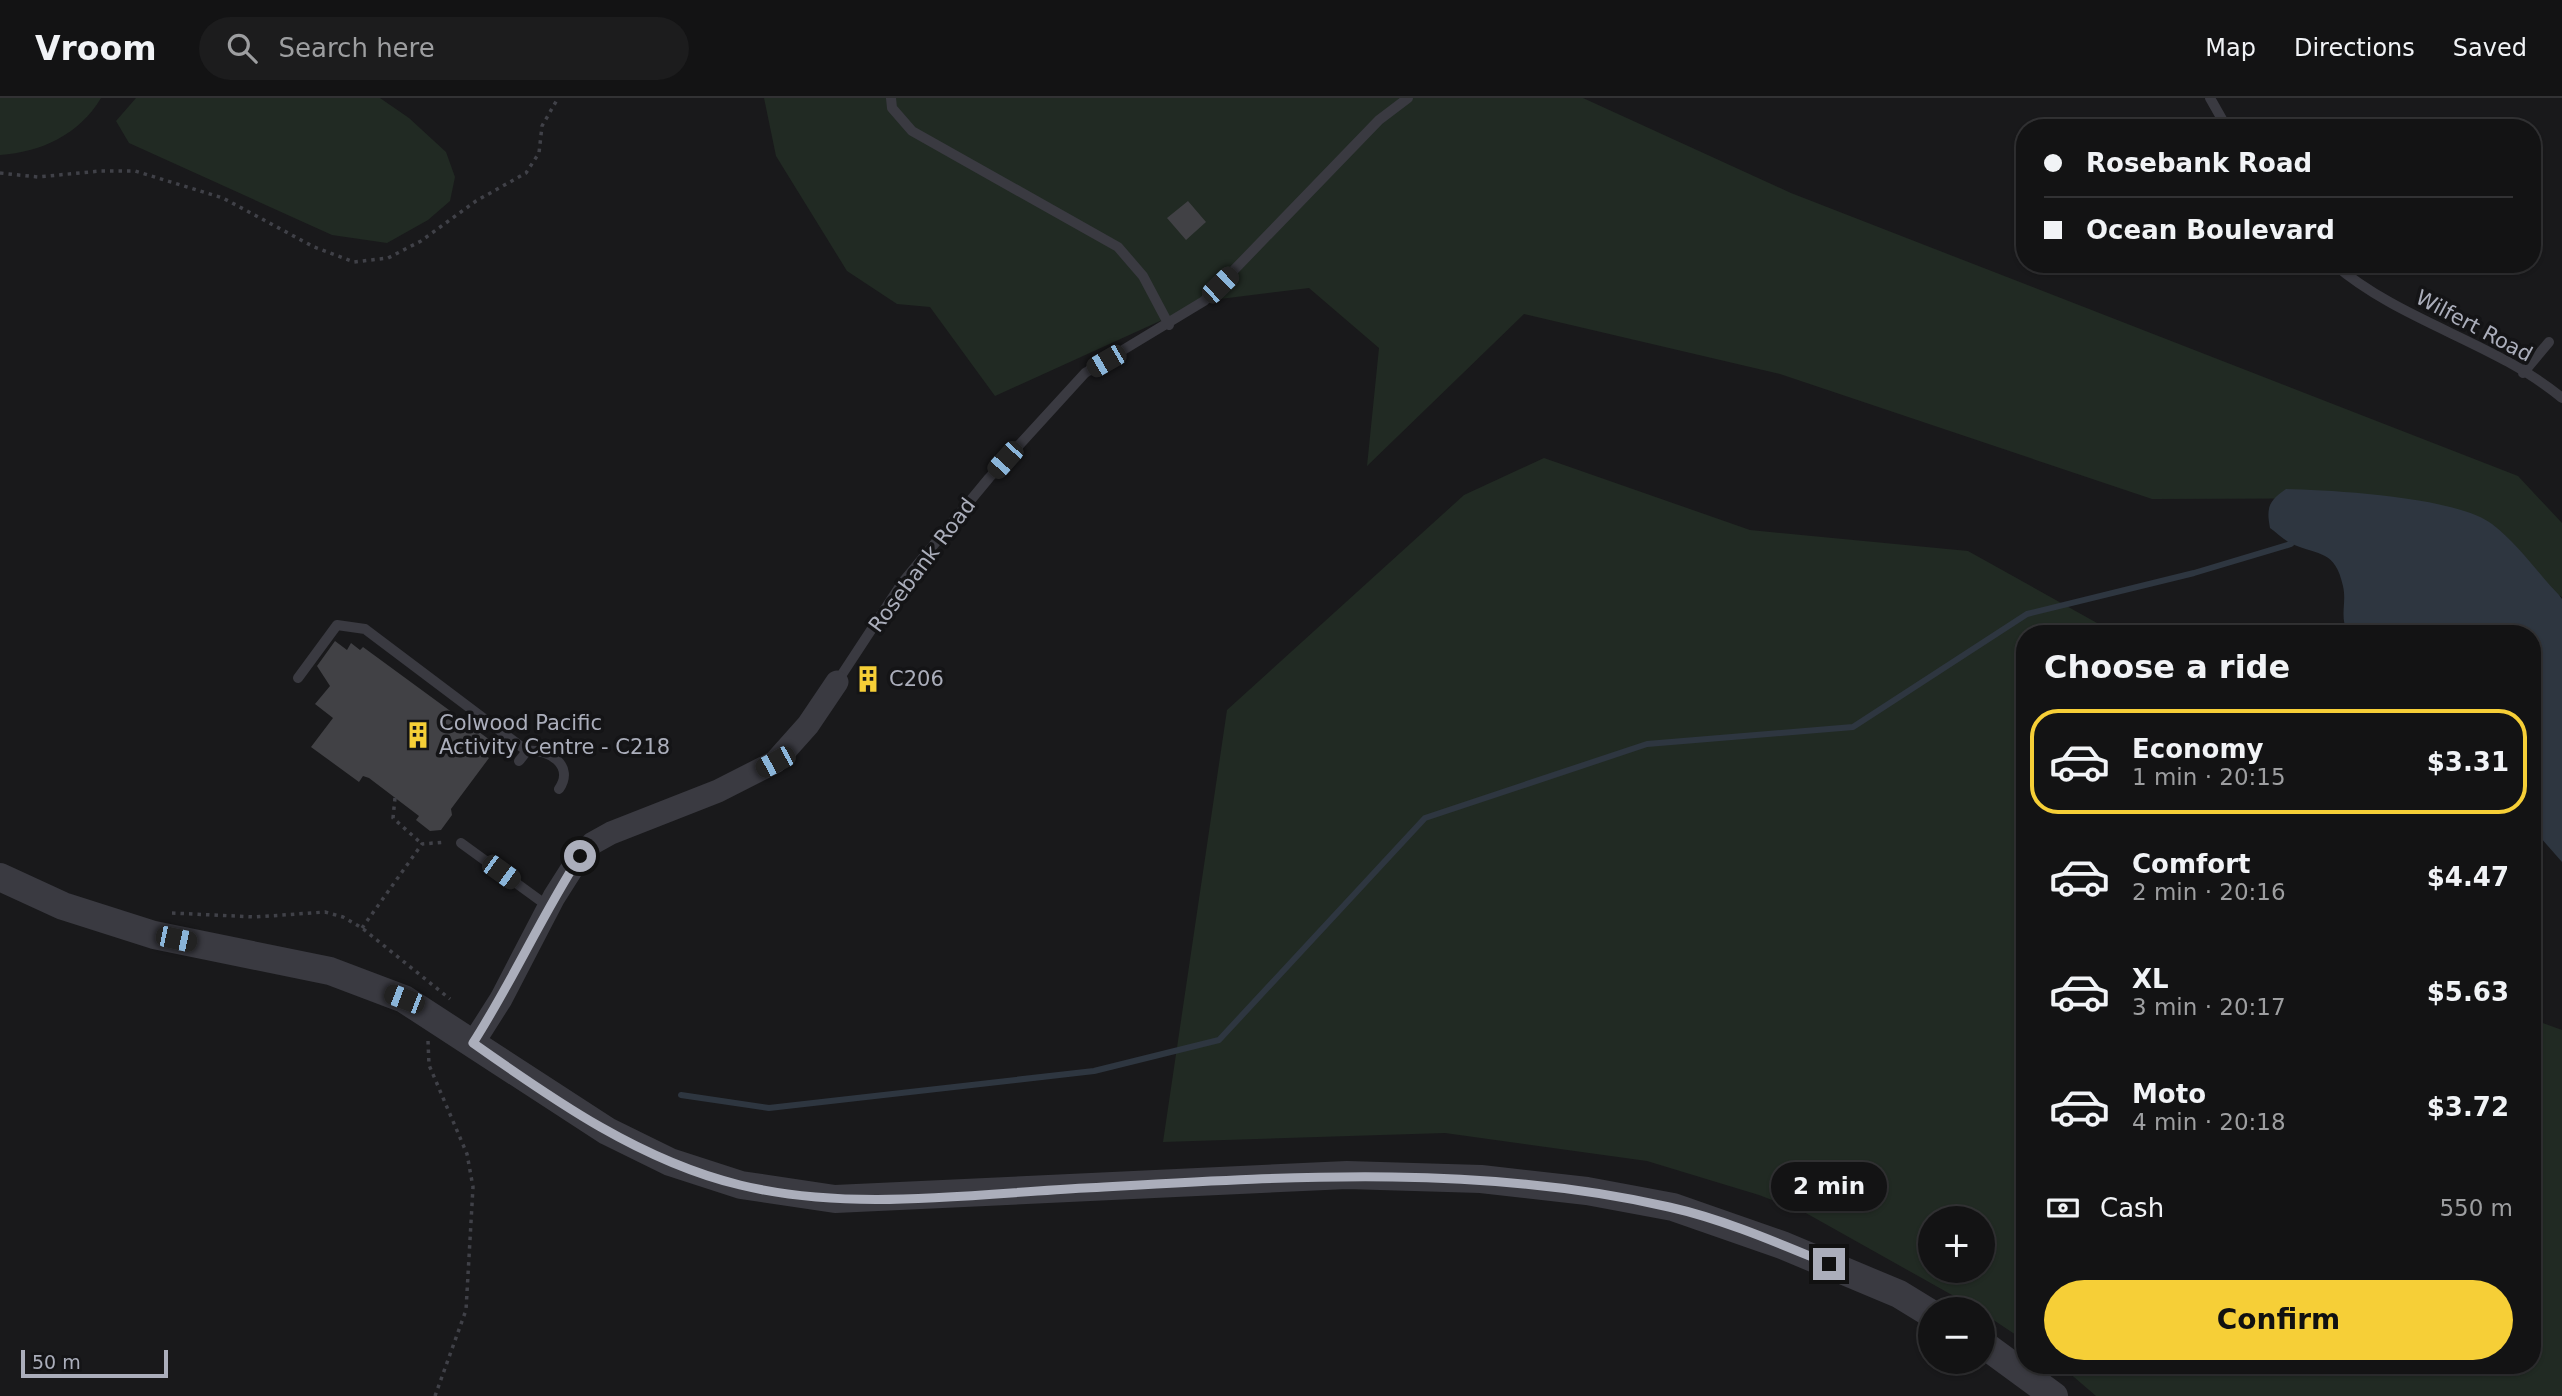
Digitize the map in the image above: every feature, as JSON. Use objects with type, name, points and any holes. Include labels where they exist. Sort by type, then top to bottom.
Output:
[{"type":"street","name":"Rosebank Road","points":[[473,1043],[513,978],[549,907],[580,856],[593,843],[718,791],[775,762],[808,725],[837,682]]},
{"type":"street","points":[[0,877],[63,906],[154,935],[330,971],[404,999],[607,1131],[670,1162],[741,1185],[835,1199],[1347,1175],[1481,1179],[1587,1191],[1673,1207],[1782,1245],[1899,1294],[1918,1306]]},
{"type":"street","points":[[1995,1353],[2016,1368]]},
{"type":"street","points":[[2024,1374],[2054,1396]]},
{"type":"lane","points":[[891,98],[892,108],[912,131],[1118,247],[1143,276],[1169,325]]},
{"type":"lane","name":"Rosebank Road","points":[[837,682],[902,583],[989,478],[1086,373],[1169,325],[1204,301],[1379,120],[1408,98]]},
{"type":"lane","points":[[2210,98],[2222,119]]},
{"type":"lane","name":"Wilfert Road","points":[[2348,273],[2388,302],[2523,373],[2562,398]]},
{"type":"lane","points":[[2523,373],[2549,342]]},
{"type":"lane","points":[[298,678],[337,625],[365,629],[527,751]]},
{"type":"lane","points":[[519,761],[527,751],[539,749],[551,754],[560,762],[564,781],[559,789]]},
{"type":"lane","points":[[461,843],[549,907]]},
{"type":"path","points":[[0,173],[38,177],[100,171],[135,172],[223,198],[314,247],[354,262],[388,258],[421,241],[476,201],[526,173],[539,153],[542,126],[558,98]]},
{"type":"path","points":[[395,798],[393,818],[422,844],[461,843]]},
{"type":"path","points":[[362,928],[422,844]]},
{"type":"path","points":[[166,912],[255,917],[325,912],[343,917],[362,928],[451,999],[451,1007],[428,1041],[429,1065],[467,1154],[473,1187],[466,1310],[435,1396]]},
{"type":"shaded area","points":[[0,98],[101,98],[82,122],[58,139],[30,150],[0,155]]},
{"type":"shaded area","points":[[136,98],[380,98],[409,118],[446,152],[455,177],[450,201],[428,220],[387,243],[332,235],[129,143],[116,121]]},
{"type":"shaded area","points":[[764,98],[1583,98],[1791,193],[2518,476],[2562,523],[2562,597],[2384,498],[2152,499],[1780,374],[1524,314],[1367,466],[1379,348],[1309,288],[1204,301],[995,396],[930,307],[897,304],[847,271],[776,156]]},
{"type":"shaded area","points":[[1544,458],[1750,530],[1968,551],[2101,625],[2016,625],[2016,1335],[1995,1321],[1995,1297],[1956,1297],[1931,1283],[1995,1283],[1995,1206],[1918,1206],[1918,1276],[1804,1212],[1759,1195],[1647,1161],[1445,1133],[1163,1142],[1227,710],[1464,495]]},
{"type":"shaded area","points":[[2286,489],[2333,491],[2424,501],[2475,515],[2492,524],[2510,540],[2562,599],[2562,862],[2541,838],[2541,625],[2345,625],[2343,586],[2336,566],[2325,556],[2292,544],[2270,528],[2268,515],[2270,505]]},
{"type":"shaded area","points":[[2541,1022],[2562,1030],[2562,1396],[2096,1396],[2070,1374],[2541,1374]]},
{"type":"building","points":[[1188,201],[1206,222],[1186,240],[1167,218]]},
{"type":"building","name":"Colwood Pacific Activity Centre - C218","points":[[335,641],[347,650],[351,643],[360,650],[363,647],[494,743],[485,755],[489,758],[451,809],[452,815],[441,830],[430,831],[416,820],[419,816],[369,778],[363,776],[359,782],[311,747],[333,718],[315,704],[330,686],[317,666]]},
{"type":"waterway","points":[[681,1095],[769,1108],[1094,1071],[1219,1040],[1425,818],[1647,744],[1853,727],[2027,614],[2194,573],[2291,544]]},
{"type":"place","name":"C206","points":[[868,679]]},
{"type":"place","name":"Colwood Pacific Activity Centre - C218","points":[[418,735]]},
{"type":"route","points":[[580,856],[554,897],[501,999],[473,1043],[607,1131],[670,1162],[741,1185],[835,1199],[1347,1175],[1481,1179],[1587,1191],[1673,1207],[1829,1264]]}]
